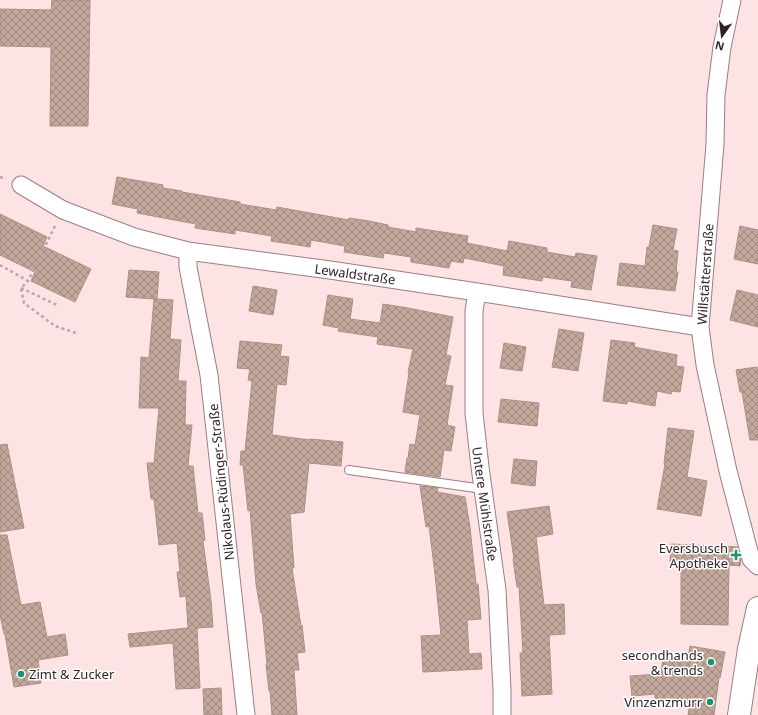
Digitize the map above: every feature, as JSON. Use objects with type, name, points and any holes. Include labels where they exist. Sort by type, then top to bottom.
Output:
[{"type":"main road","points":[[739,715],[749,648],[758,608]]},
{"type":"street","name":"Willstätterstraße","points":[[732,0],[722,47],[716,95],[714,144],[700,327],[705,365],[728,471],[751,559],[758,566]]},
{"type":"street","name":"Lewaldstraße","points":[[21,185],[62,210],[134,237],[188,251],[337,271],[700,327]]},
{"type":"street","name":"Nikolaus-Rüdinger-Straße","points":[[188,251],[188,267],[210,375],[246,715]]},
{"type":"street","name":"Untere Mühlstraße","points":[[477,292],[474,311],[474,413],[497,590],[502,715]]},
{"type":"lane","points":[[349,470],[483,489]]},
{"type":"path","points":[[21,288],[28,281],[62,210]]},
{"type":"path","points":[[0,265],[28,281]]},
{"type":"path","points":[[21,288],[60,306]]},
{"type":"path","points":[[21,288],[24,303],[54,326],[76,333]]},
{"type":"building","points":[[52,0],[90,0],[88,126],[50,126],[51,47],[0,46],[0,9],[51,10]]},
{"type":"building","points":[[117,177],[163,185],[163,188],[240,202],[240,204],[276,210],[277,207],[349,220],[349,218],[369,221],[388,225],[388,227],[416,232],[416,228],[468,236],[467,243],[507,251],[509,241],[547,248],[547,252],[575,257],[576,253],[597,256],[591,290],[571,287],[572,281],[543,277],[542,281],[503,275],[504,266],[464,258],[463,263],[451,261],[449,268],[411,262],[411,257],[384,253],[383,258],[344,252],[345,246],[311,240],[310,247],[271,241],[272,236],[235,230],[235,234],[195,228],[196,224],[137,213],[138,209],[112,204]]},
{"type":"building","points":[[0,214],[47,237],[43,246],[91,269],[75,302],[31,281],[35,272],[0,255]]},
{"type":"building","points":[[653,225],[677,229],[673,250],[678,251],[676,272],[678,272],[675,291],[617,285],[620,263],[645,266],[647,247],[649,247]]},
{"type":"building","points":[[740,226],[758,230],[758,264],[734,259]]},
{"type":"building","points":[[129,270],[159,272],[157,299],[173,300],[170,339],[181,340],[178,381],[186,381],[185,425],[192,425],[188,466],[193,466],[198,513],[202,513],[205,540],[203,541],[213,627],[197,628],[200,688],[176,689],[173,643],[130,647],[128,634],[188,628],[186,596],[180,597],[177,572],[180,572],[177,543],[159,545],[154,499],[151,499],[147,463],[154,463],[159,408],[139,408],[141,357],[149,358],[154,299],[126,297]]},
{"type":"building","points":[[253,286],[277,290],[273,315],[249,311]]},
{"type":"building","points":[[737,290],[758,295],[758,327],[730,320]]},
{"type":"building","points":[[328,295],[353,299],[350,319],[380,323],[383,304],[453,317],[446,355],[451,356],[445,385],[453,386],[447,425],[455,427],[451,451],[444,450],[440,477],[405,472],[410,444],[415,445],[420,415],[403,412],[408,372],[413,349],[377,344],[378,337],[338,331],[339,328],[323,325]]},
{"type":"building","points":[[559,329],[584,333],[578,371],[552,367]]},
{"type":"building","points":[[611,340],[635,343],[634,347],[677,355],[676,366],[684,367],[680,392],[672,391],[671,394],[657,391],[655,406],[627,401],[627,404],[603,401]]},
{"type":"building","points":[[240,341],[282,345],[280,356],[289,357],[286,385],[277,384],[272,435],[310,440],[343,442],[341,466],[309,463],[304,512],[290,514],[294,568],[292,568],[305,652],[297,653],[299,670],[294,670],[297,715],[272,715],[262,612],[261,613],[256,584],[250,510],[248,511],[243,465],[240,465],[241,451],[245,451],[252,381],[248,380],[250,369],[237,368]]},
{"type":"building","points":[[504,343],[526,347],[522,371],[500,368]]},
{"type":"building","points":[[757,367],[758,440],[750,440],[742,392],[740,392],[736,370]]},
{"type":"building","points":[[501,399],[539,403],[537,426],[498,422]]},
{"type":"building","points":[[668,428],[694,431],[687,477],[707,481],[701,516],[657,509],[665,464]]},
{"type":"building","points":[[7,444],[24,528],[0,532],[0,445]]},
{"type":"building","points":[[514,459],[537,461],[535,486],[511,483]]},
{"type":"building","points":[[420,486],[438,488],[437,492],[465,497],[476,584],[478,584],[481,619],[467,620],[469,654],[481,653],[482,669],[423,672],[421,636],[441,635],[429,526],[426,527]]},
{"type":"building","points":[[549,506],[553,534],[536,537],[544,605],[564,604],[565,634],[549,635],[552,694],[522,696],[520,653],[523,653],[519,587],[517,587],[507,512]]},
{"type":"building","points":[[0,535],[7,535],[21,605],[40,602],[47,637],[65,634],[68,655],[38,660],[41,683],[14,687],[5,634],[0,615]]},
{"type":"building","points":[[671,544],[738,547],[741,559],[740,566],[729,565],[728,625],[681,624],[681,563],[670,562]]},
{"type":"building","points":[[690,646],[725,652],[720,678],[719,677],[714,715],[688,715],[690,703],[655,698],[655,694],[632,696],[630,676],[661,674],[663,658],[687,662]]},
{"type":"building","points":[[221,688],[222,715],[204,715],[203,689]]},
{"type":"place","name":"Eversbusch Apotheke","points":[[736,555]]},
{"type":"place","name":"secondhands & trends","points":[[711,662]]},
{"type":"place","name":"Zimt & Zucker","points":[[21,674]]},
{"type":"place","name":"Vinzenzmurr","points":[[710,702]]}]
